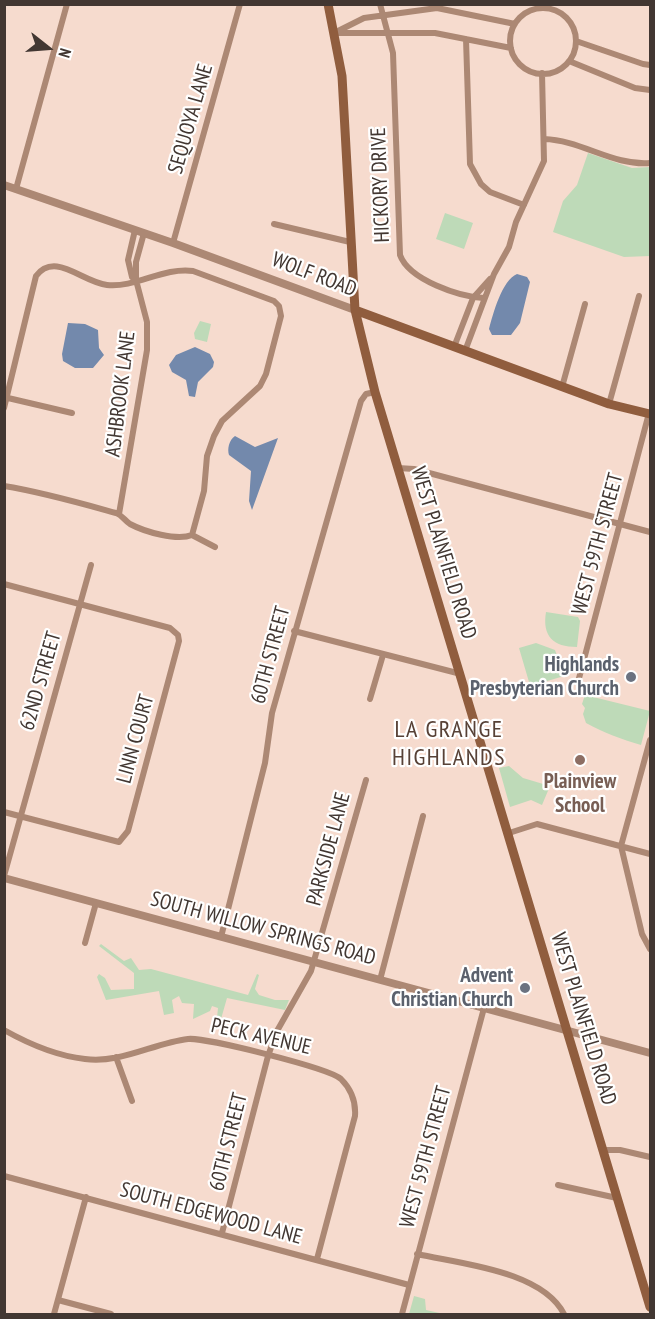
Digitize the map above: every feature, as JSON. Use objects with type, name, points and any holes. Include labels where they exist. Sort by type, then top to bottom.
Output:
[{"type":"main road","name":"WEST PLAINFIELD ROAD","points":[[328,4],[342,76],[355,310],[375,392],[462,674],[650,1304]]},
{"type":"main road","name":"WOLF ROAD","points":[[355,310],[609,404],[650,413]]},
{"type":"street","points":[[16,189],[67,4]]},
{"type":"street","name":"SEQUOYA LANE","points":[[173,243],[240,4]]},
{"type":"street","name":"HICKORY DRIVE","points":[[380,4],[393,53],[400,255],[405,266],[416,276],[473,298],[484,298]]},
{"type":"street","points":[[457,4],[458,12]]},
{"type":"street","points":[[535,6],[548,8],[564,15],[573,28],[576,40],[568,61],[560,69],[542,73],[524,68],[516,60],[511,48],[511,33],[515,24],[535,6]]},
{"type":"street","points":[[334,33],[364,18],[437,8],[515,24]]},
{"type":"street","points":[[334,33],[435,33],[511,48]]},
{"type":"street","points":[[466,39],[470,164],[481,184],[490,192],[524,205]]},
{"type":"street","points":[[576,40],[643,64],[651,64]]},
{"type":"street","points":[[568,61],[635,88],[651,90]]},
{"type":"street","points":[[465,351],[484,298],[505,256],[544,161],[542,73]]},
{"type":"street","points":[[544,139],[561,139],[631,164],[651,163]]},
{"type":"street","name":"WOLF ROAD","points":[[4,185],[173,243],[355,310]]},
{"type":"street","points":[[274,224],[350,242]]},
{"type":"street","name":"ASHBROOK LANE","points":[[135,230],[128,260],[132,278],[136,280]]},
{"type":"street","name":"ASHBROOK LANE","points":[[119,514],[147,350],[147,322],[136,280],[136,262],[144,233]]},
{"type":"street","points":[[4,408],[36,276],[42,269],[51,265],[104,284],[136,280],[179,269],[193,271],[270,299],[280,310],[266,374],[260,386],[222,421],[214,436],[207,456],[204,491],[192,535]]},
{"type":"street","points":[[454,347],[473,298],[494,274]]},
{"type":"street","points":[[609,404],[639,296]]},
{"type":"street","points":[[562,387],[585,304]]},
{"type":"street","name":"60TH STREET","points":[[221,937],[265,763],[272,713],[294,632],[361,402],[366,394],[375,392]]},
{"type":"street","points":[[8,399],[72,413]]},
{"type":"street","name":"WEST 59TH STREET","points":[[578,682],[650,413]]},
{"type":"street","points":[[398,468],[414,469],[621,526],[651,532]]},
{"type":"street","points":[[4,486],[38,492],[101,511],[119,514],[134,526],[178,538],[192,535],[215,547]]},
{"type":"street","name":"62ND STREET","points":[[4,877],[91,565]]},
{"type":"street","points":[[4,584],[80,604]]},
{"type":"street","name":"LINN COURT","points":[[21,816],[119,842],[128,831],[179,641],[176,633],[170,628],[80,604]]},
{"type":"street","points":[[294,632],[462,674]]},
{"type":"street","points":[[370,699],[383,655]]},
{"type":"street","points":[[651,740],[621,846],[642,934],[651,949]]},
{"type":"street","name":"PARKSIDE LANE","points":[[314,962],[366,780]]},
{"type":"street","points":[[4,812],[21,816]]},
{"type":"street","points":[[380,980],[423,816]]},
{"type":"street","points":[[509,833],[537,824],[651,854]]},
{"type":"street","name":"SOUTH WILLOW SPRINGS ROAD","points":[[4,877],[651,1053]]},
{"type":"street","points":[[85,943],[96,903]]},
{"type":"street","name":"60TH STREET","points":[[222,1233],[268,1056],[277,1031],[314,962]]},
{"type":"street","name":"WEST 59TH STREET","points":[[402,1314],[484,1008]]},
{"type":"street","name":"PECK AVENUE","points":[[4,1030],[25,1042],[59,1054],[87,1060],[116,1057],[188,1039],[210,1040],[321,1068],[336,1075],[348,1087],[355,1105],[354,1121],[317,1259]]},
{"type":"street","points":[[116,1057],[132,1101]]},
{"type":"street","points":[[603,1150],[620,1150],[651,1156]]},
{"type":"street","name":"SOUTH EDGEWOOD LANE","points":[[4,1176],[222,1233],[408,1286]]},
{"type":"street","points":[[558,1185],[617,1198]]},
{"type":"street","points":[[54,1314],[86,1197]]},
{"type":"street","points":[[417,1254],[523,1280],[547,1291],[560,1305],[564,1314]]},
{"type":"street","points":[[58,1300],[111,1314]]},
{"type":"green space","points":[[588,153],[632,168],[650,167],[650,256],[624,257],[553,232],[563,201],[577,185]]},
{"type":"green space","points":[[445,213],[473,223],[464,249],[436,239]]},
{"type":"green space","points":[[200,321],[211,324],[207,342],[195,339],[194,333]]},
{"type":"green space","points":[[546,612],[578,617],[580,621],[577,647],[561,645],[551,638],[546,628]]},
{"type":"green space","points":[[536,643],[555,650],[564,676],[534,685],[529,682],[519,648]]},
{"type":"green space","points":[[585,695],[650,711],[641,745],[613,736],[586,723],[583,714],[585,708],[582,704]]},
{"type":"green space","points":[[509,766],[523,778],[550,786],[542,805],[531,800],[510,807],[499,768]]},
{"type":"green space","points":[[101,944],[124,961],[131,958],[139,970],[151,969],[248,995],[257,974],[259,975],[255,989],[259,995],[275,1000],[289,1000],[285,1010],[227,998],[221,1019],[217,1018],[218,1008],[212,1006],[210,1011],[193,1019],[194,1004],[182,1003],[179,996],[172,1000],[174,1013],[164,1015],[159,991],[106,1000],[97,977],[99,974],[105,978],[111,990],[134,989],[134,973],[99,946]]},
{"type":"green space","points":[[414,1296],[425,1299],[426,1310],[444,1314],[409,1314]]},
{"type":"water","points":[[517,274],[527,277],[530,282],[520,323],[511,335],[492,335],[489,329],[499,298],[507,283]]},
{"type":"water","points":[[68,323],[85,324],[98,330],[99,348],[104,355],[93,368],[75,368],[63,361],[62,354]]},
{"type":"water","points":[[195,347],[210,354],[214,362],[213,367],[198,382],[195,397],[189,396],[186,380],[172,372],[169,365],[176,355]]},
{"type":"water","points":[[235,436],[255,447],[278,438],[252,510],[249,501],[251,471],[228,453],[230,442]]},
{"type":"waterway","points":[[4,1291],[4,1307]]},
{"type":"place","name":"Highlands Presbyterian Church","points":[[631,677]]},
{"type":"place","name":"Plainview School","points":[[580,760]]},
{"type":"place","name":"Advent Christian Church","points":[[525,988]]},
{"type":"district","name":"LA GRANGE HIGHLANDS","points":[[449,744]]}]
